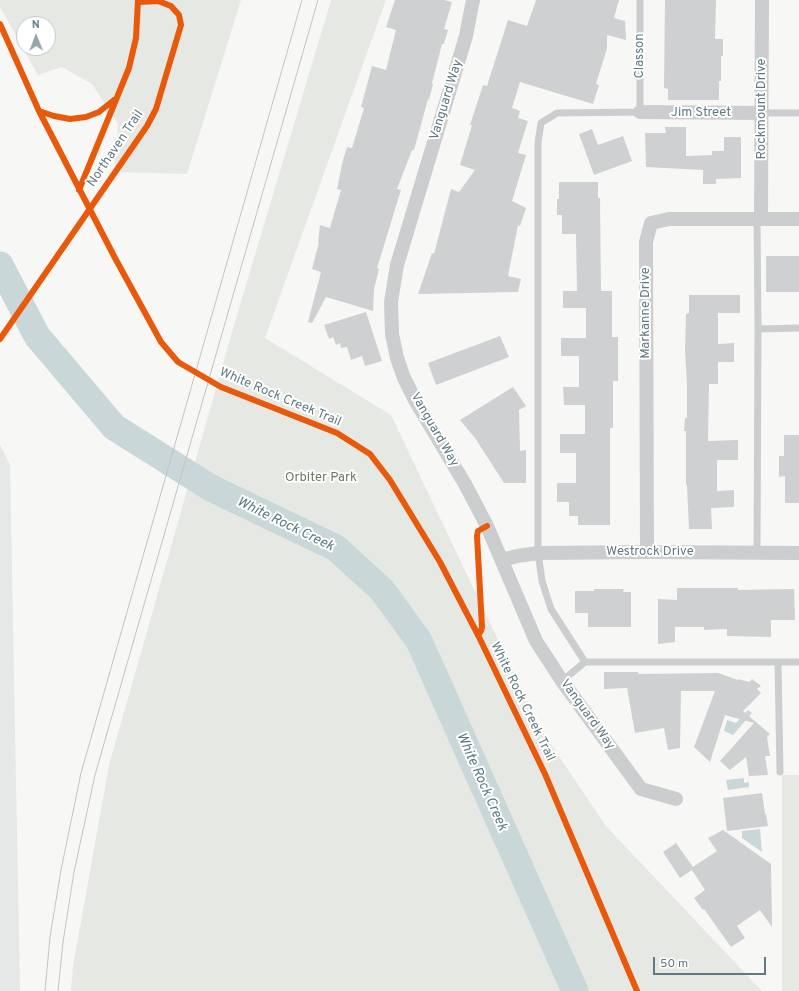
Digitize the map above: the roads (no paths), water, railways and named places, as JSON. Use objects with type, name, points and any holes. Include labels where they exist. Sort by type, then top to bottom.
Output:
[{"type":"street","name":"Vanguard Way","points":[[473,0],[466,36],[397,265],[390,302],[392,334],[398,358],[410,390],[466,484],[502,560],[536,641],[562,681],[641,789],[676,799]]},
{"type":"street","name":"Rockmount Drive","points":[[759,218],[762,113],[762,0]]},
{"type":"street","name":"Jim Street","points":[[640,112],[762,113]]},
{"type":"street","name":"Markanne Drive","points":[[647,552],[646,242],[651,223],[669,219],[799,219]]},
{"type":"street","name":"Westrock Drive","points":[[502,560],[538,553],[799,553]]},
{"type":"lane","name":"Classon","points":[[640,0],[640,112]]},
{"type":"lane","points":[[585,662],[551,609],[542,581],[538,553],[538,143],[541,123],[557,113],[640,112]]},
{"type":"lane","points":[[762,113],[799,113]]},
{"type":"lane","points":[[757,553],[759,218]]},
{"type":"lane","points":[[758,329],[799,328]]},
{"type":"lane","points":[[562,681],[585,662],[799,662]]},
{"type":"lane","points":[[778,662],[780,772]]},
{"type":"waterway","name":"White Rock Creek","points":[[0,265],[37,336],[114,427],[211,488],[336,548],[382,590],[419,641],[575,991]]},
{"type":"tram line","points":[[45,991],[50,937],[61,870],[81,773],[302,0]]},
{"type":"tram line","points":[[58,991],[63,942],[74,872],[95,775],[318,0]]},
{"type":"park label","name":"Orbiter Park","points":[[321,478]]}]
